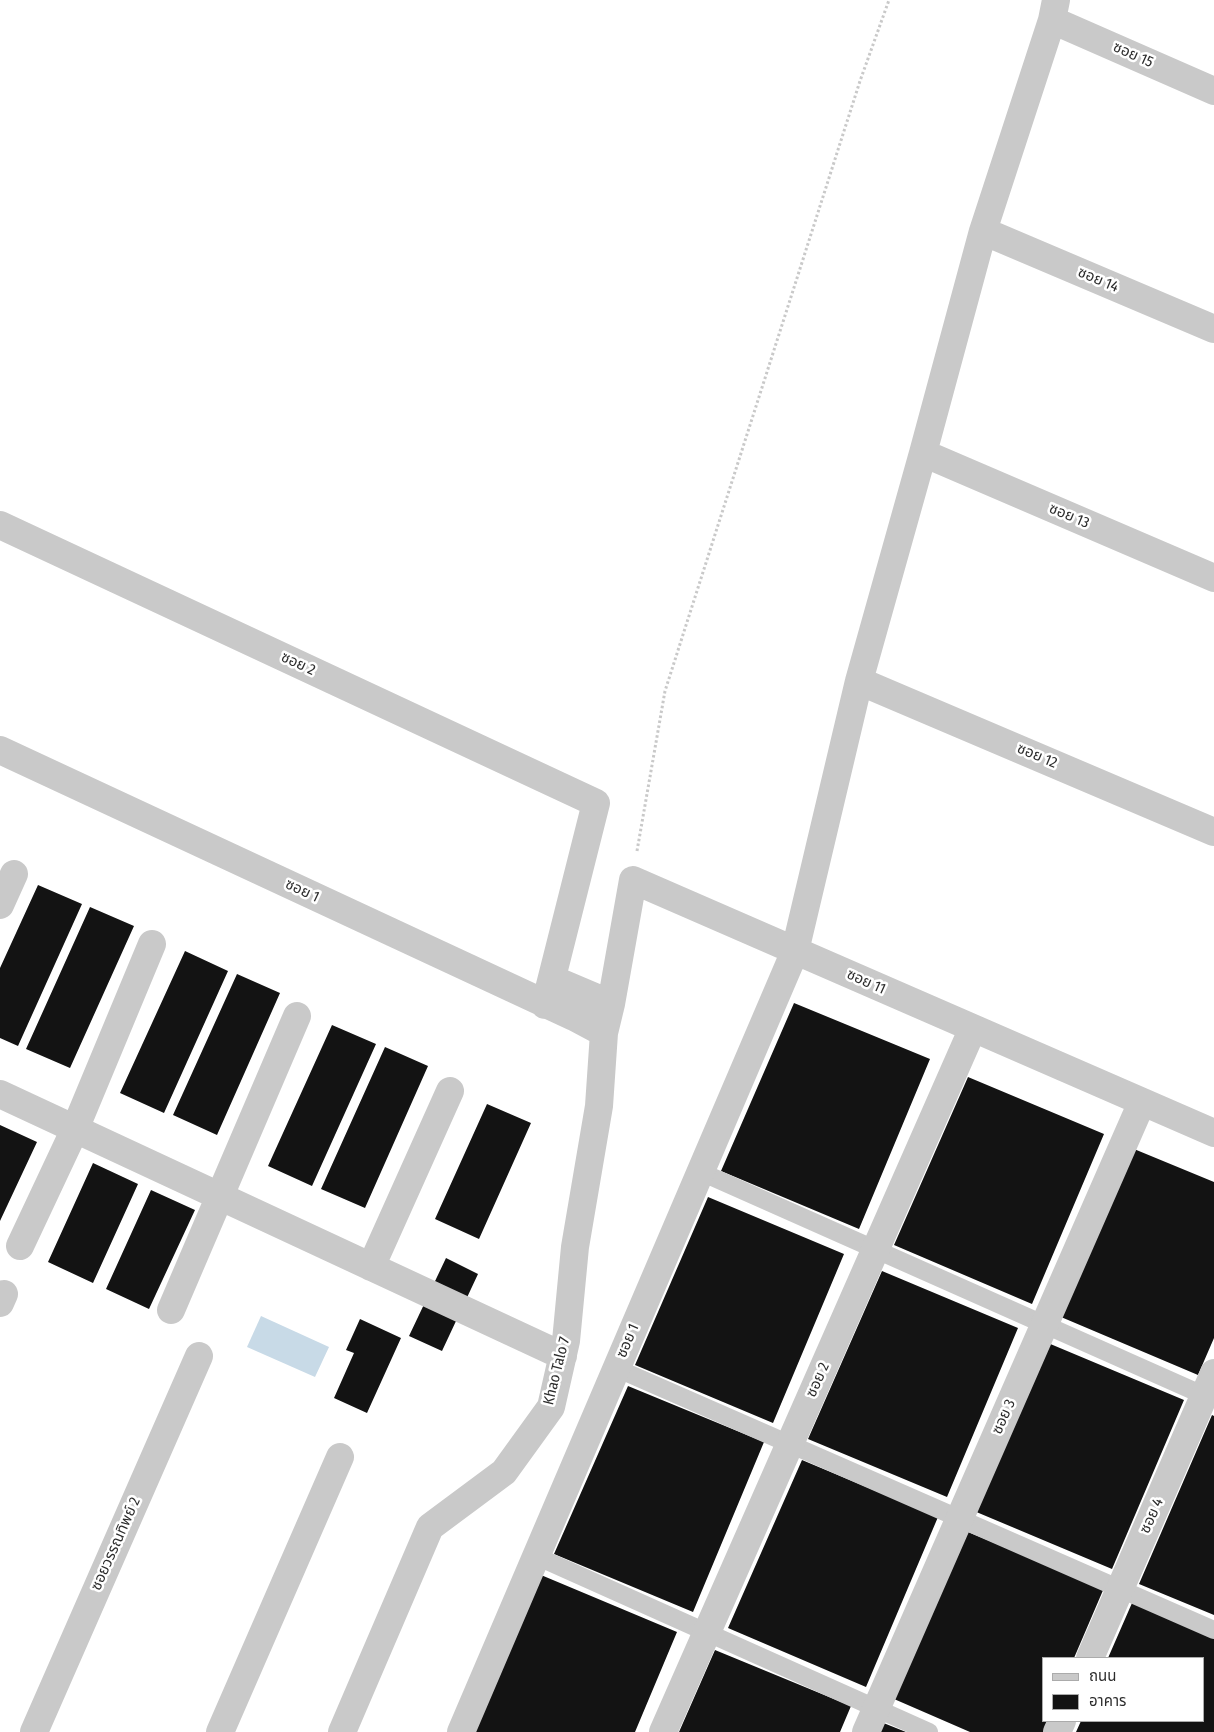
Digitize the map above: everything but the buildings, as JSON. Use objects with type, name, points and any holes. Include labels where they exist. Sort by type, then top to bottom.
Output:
[{"type":"street","name":"ซอย 15","points":[[1054,10],[1214,90]]},
{"type":"street","name":"ซอย 1","points":[[461,1732],[795,950],[860,681],[983,231],[1054,10]]},
{"type":"street","name":"ซอย 14","points":[[983,231],[1214,329]]},
{"type":"street","name":"ซอย 13","points":[[923,453],[1214,578]]},
{"type":"street","name":"ซอย 2","points":[[0,525],[596,803],[549,992]]},
{"type":"street","name":"ซอย 12","points":[[860,681],[1214,832]]},
{"type":"street","name":"ซอย 1","points":[[0,750],[549,992],[611,1004]]},
{"type":"street","points":[[0,906],[14,874]]},
{"type":"street","name":"ซอย 11","points":[[632,880],[1214,1133]]},
{"type":"street","points":[[611,1004],[632,880]]},
{"type":"street","points":[[20,1246],[75,1129],[152,944]]},
{"type":"street","name":"ซอย 1","points":[[549,992],[574,1017],[604,1033]]},
{"type":"street","name":"Khao Talo 7","points":[[342,1732],[430,1527],[504,1472],[550,1407],[566,1341],[576,1247],[599,1106],[604,1033],[611,1004]]},
{"type":"street","points":[[171,1310],[296,1016]]},
{"type":"street","name":"ซอย 2","points":[[663,1732],[973,1028]]},
{"type":"street","points":[[371,1268],[450,1091]]},
{"type":"street","points":[[0,1094],[563,1356]]},
{"type":"street","name":"ซอย 3","points":[[871,1720],[1142,1102]]},
{"type":"street","name":"ซอยวรรณทิพย์ 2","points":[[34,1732],[199,1356]]},
{"type":"street","name":"ซอย 4","points":[[1090,1657],[1211,1390]]},
{"type":"street","points":[[220,1732],[340,1457]]},
{"type":"lane","points":[[700,1172],[1044,1325],[1211,1390]]},
{"type":"lane","points":[[616,1368],[1214,1630]]},
{"type":"lane","points":[[536,1556],[707,1632],[871,1720],[930,1732]]},
{"type":"path","points":[[632,880],[665,691],[860,81],[889,0]]},
{"type":"water","points":[[261,1316],[329,1347],[315,1377],[247,1347]]}]
